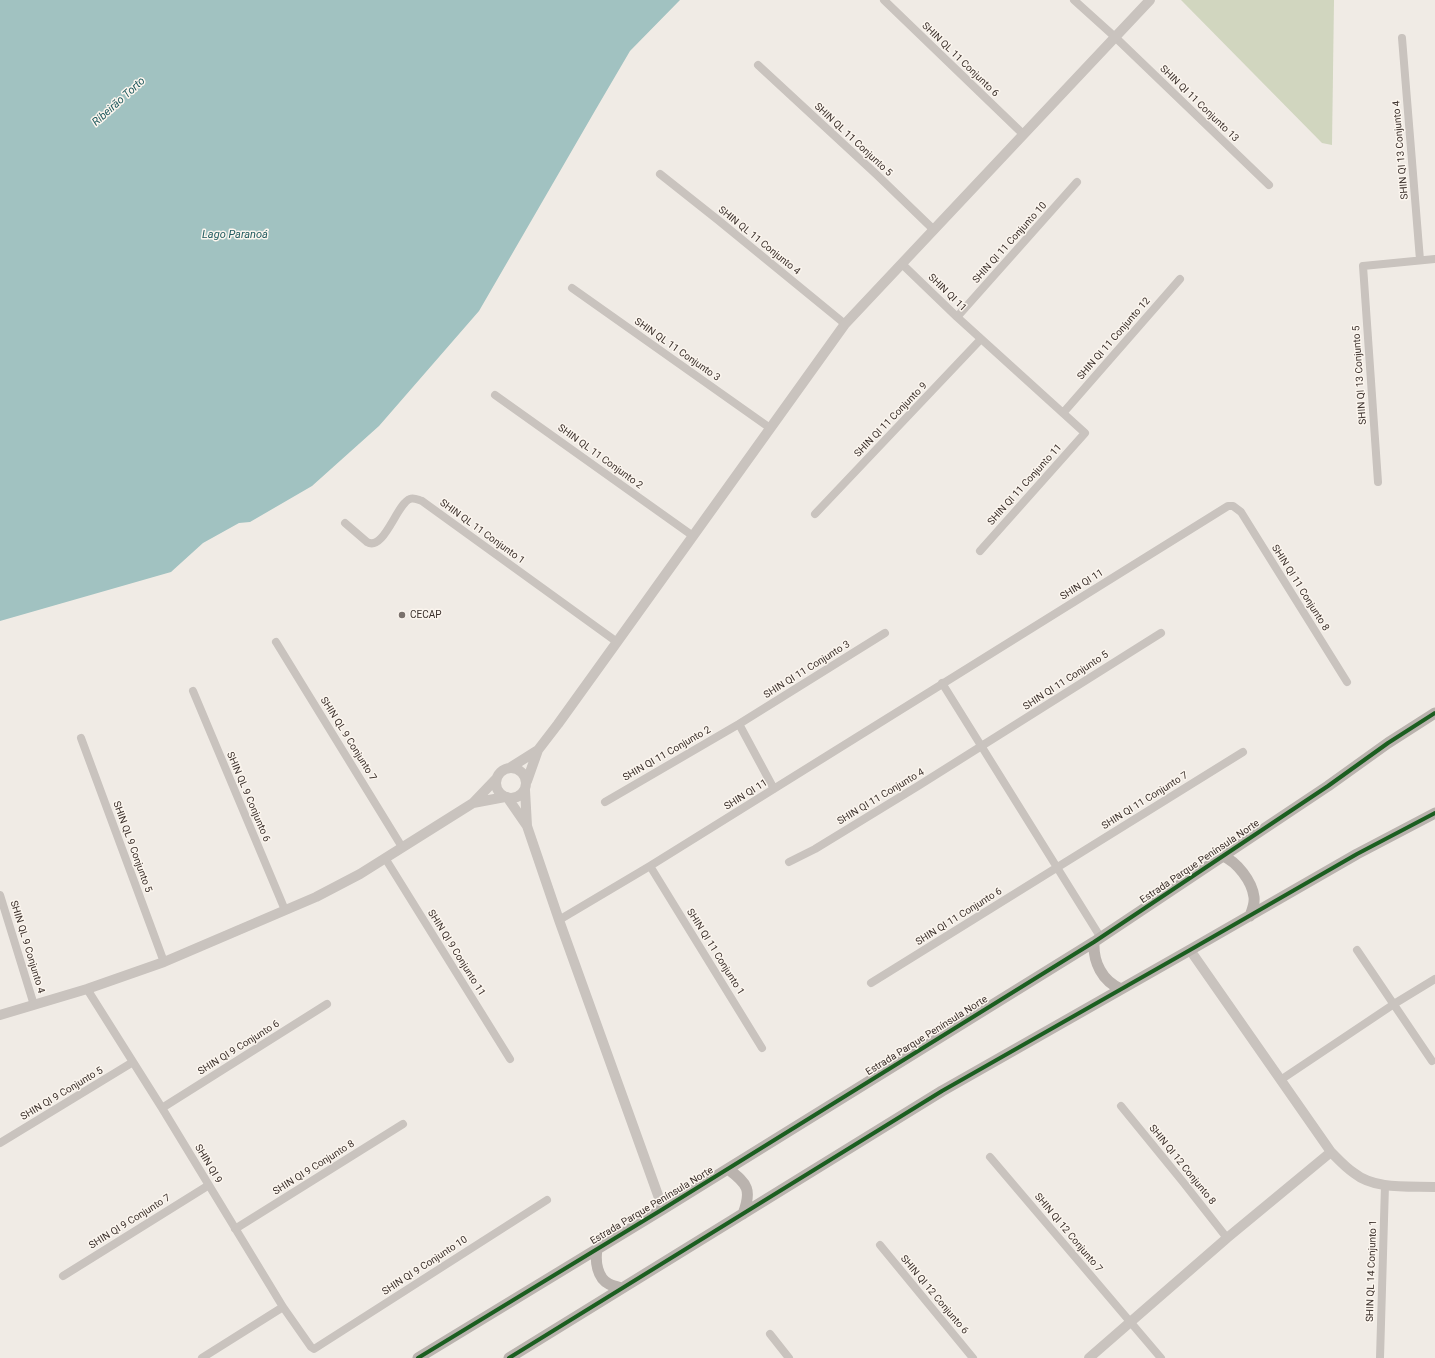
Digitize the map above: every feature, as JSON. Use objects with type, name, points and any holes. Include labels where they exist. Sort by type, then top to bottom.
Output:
[{"type":"main road","name":"Estrada Parque Península Norte","points":[[418,1358],[663,1210],[1098,940],[1328,786],[1388,743],[1435,713]]},
{"type":"main road","points":[[509,1358],[942,1091],[1357,854],[1435,813]]},
{"type":"main road","points":[[1223,856],[1235,864],[1250,885],[1254,896],[1254,903],[1250,916]]},
{"type":"main road","points":[[1098,940],[1094,951],[1100,970],[1106,980],[1121,989]]},
{"type":"main road","points":[[728,1169],[743,1182],[747,1190],[748,1201],[743,1214]]},
{"type":"main road","points":[[597,1249],[596,1262],[600,1274],[608,1284],[622,1288]]},
{"type":"street","name":"SHIN QL 11 Conjunto 6","points":[[884,0],[1023,134]]},
{"type":"street","name":"SHIN QI 11 Conjunto 13","points":[[1074,0],[1115,37],[1268,185]]},
{"type":"street","points":[[474,803],[506,797],[514,798],[520,795],[526,786],[538,750],[845,324],[1150,0]]},
{"type":"street","name":"SHIN QI 13 Conjunto 4","points":[[1402,38],[1420,260]]},
{"type":"street","name":"SHIN QL 11 Conjunto 5","points":[[758,65],[934,230]]},
{"type":"street","name":"SHIN QL 11 Conjunto 4","points":[[660,174],[845,324]]},
{"type":"street","name":"SHIN QI 11 Conjunto 10","points":[[957,317],[1077,182]]},
{"type":"street","points":[[1420,260],[1435,259]]},
{"type":"street","name":"SHIN QI 13 Conjunto 5","points":[[1378,482],[1363,266],[1420,260]]},
{"type":"street","name":"SHIN QI 11","points":[[902,264],[957,317],[1085,432]]},
{"type":"street","name":"SHIN QI 11 Conjunto 12","points":[[1063,413],[1180,279]]},
{"type":"street","name":"SHIN QL 11 Conjunto 3","points":[[572,288],[770,428]]},
{"type":"street","name":"SHIN QI 11 Conjunto 9","points":[[815,514],[982,339]]},
{"type":"street","name":"SHIN QL 11 Conjunto 2","points":[[495,395],[693,536]]},
{"type":"street","name":"SHIN QI 11 Conjunto 11","points":[[980,551],[1085,432]]},
{"type":"street","name":"SHIN QL 11 Conjunto 1","points":[[345,523],[367,542],[374,544],[379,541],[388,529],[404,503],[415,498],[422,501],[617,642]]},
{"type":"street","name":"SHIN QI 11","points":[[558,920],[650,866],[1223,508],[1233,506]]},
{"type":"street","name":"SHIN QI 11 Conjunto 8","points":[[1233,506],[1241,512],[1347,682]]},
{"type":"street","name":"SHIN QI 11 Conjunto 3","points":[[739,724],[885,632]]},
{"type":"street","name":"SHIN QI 11 Conjunto 5","points":[[981,747],[1161,633]]},
{"type":"street","name":"SHIN QL 9 Conjunto 7","points":[[276,642],[402,847]]},
{"type":"street","points":[[942,683],[1058,867],[1098,940]]},
{"type":"street","name":"SHIN QL 9 Conjunto 6","points":[[193,692],[285,910]]},
{"type":"street","points":[[739,724],[774,789]]},
{"type":"street","name":"SHIN QI 11 Conjunto 2","points":[[605,802],[739,724]]},
{"type":"street","name":"SHIN QL 9 Conjunto 5","points":[[81,738],[164,962]]},
{"type":"street","name":"SHIN QI 11 Conjunto 4","points":[[789,862],[828,841],[981,747]]},
{"type":"street","points":[[0,1015],[87,989],[164,962],[338,886],[474,803],[496,779],[499,773],[538,750]]},
{"type":"street","name":"SHIN QI 11 Conjunto 7","points":[[1058,867],[1243,752]]},
{"type":"street","points":[[511,767],[522,771],[525,776],[527,826],[558,920],[663,1210]]},
{"type":"street","points":[[496,779],[497,788],[501,794],[506,797],[527,826]]},
{"type":"street","name":"SHIN QI 9 Conjunto 11","points":[[385,858],[510,1059]]},
{"type":"street","name":"SHIN QI 11 Conjunto 1","points":[[650,866],[762,1048]]},
{"type":"street","name":"SHIN QI 11 Conjunto 6","points":[[871,983],[1058,867]]},
{"type":"street","name":"SHIN QL 9 Conjunto 4","points":[[0,895],[34,1005]]},
{"type":"street","points":[[1190,950],[1331,1152],[1354,1174],[1367,1181],[1385,1185],[1435,1187]]},
{"type":"street","points":[[1357,950],[1432,1061]]},
{"type":"street","points":[[1282,1080],[1394,1004],[1435,979]]},
{"type":"street","name":"SHIN QI 9","points":[[87,989],[162,1108],[283,1307],[311,1347],[314,1349]]},
{"type":"street","name":"SHIN QI 9 Conjunto 6","points":[[162,1108],[327,1004]]},
{"type":"street","name":"SHIN QI 9 Conjunto 5","points":[[0,1143],[133,1062]]},
{"type":"street","name":"SHIN QI 12 Conjunto 8","points":[[1121,1106],[1227,1238]]},
{"type":"street","name":"SHIN QI 9 Conjunto 8","points":[[235,1229],[403,1124]]},
{"type":"street","points":[[1089,1358],[1227,1238],[1331,1152]]},
{"type":"street","name":"SHIN QI 12 Conjunto 7","points":[[990,1157],[1161,1358]]},
{"type":"street","name":"SHIN QI 9 Conjunto 7","points":[[63,1276],[209,1185]]},
{"type":"street","name":"SHIN QL 14 Conjunto 1","points":[[1380,1358],[1385,1185]]},
{"type":"street","name":"SHIN QI 9 Conjunto 10","points":[[314,1349],[547,1200]]},
{"type":"street","name":"SHIN QI 12 Conjunto 6","points":[[880,1245],[973,1358]]},
{"type":"street","points":[[202,1358],[283,1307]]},
{"type":"street","points":[[770,1334],[789,1358]]},
{"type":"green space","points":[[1181,0],[1334,0],[1332,145],[1322,143]]},
{"type":"water","name":"Lago Paranoá","points":[[0,0],[680,0],[630,51],[479,311],[379,426],[312,486],[250,522],[239,523],[203,543],[171,572],[0,621]]},
{"type":"cycle path","points":[[418,1358],[663,1209],[1094,942],[1328,786],[1388,743],[1435,713]]},
{"type":"cycle path","points":[[509,1358],[942,1091],[1357,854],[1435,813]]},
{"type":"place","name":"CECAP","points":[[402,615]]},
{"type":"water label","name":"Ribeirão Torto","points":[[119,102]]}]
